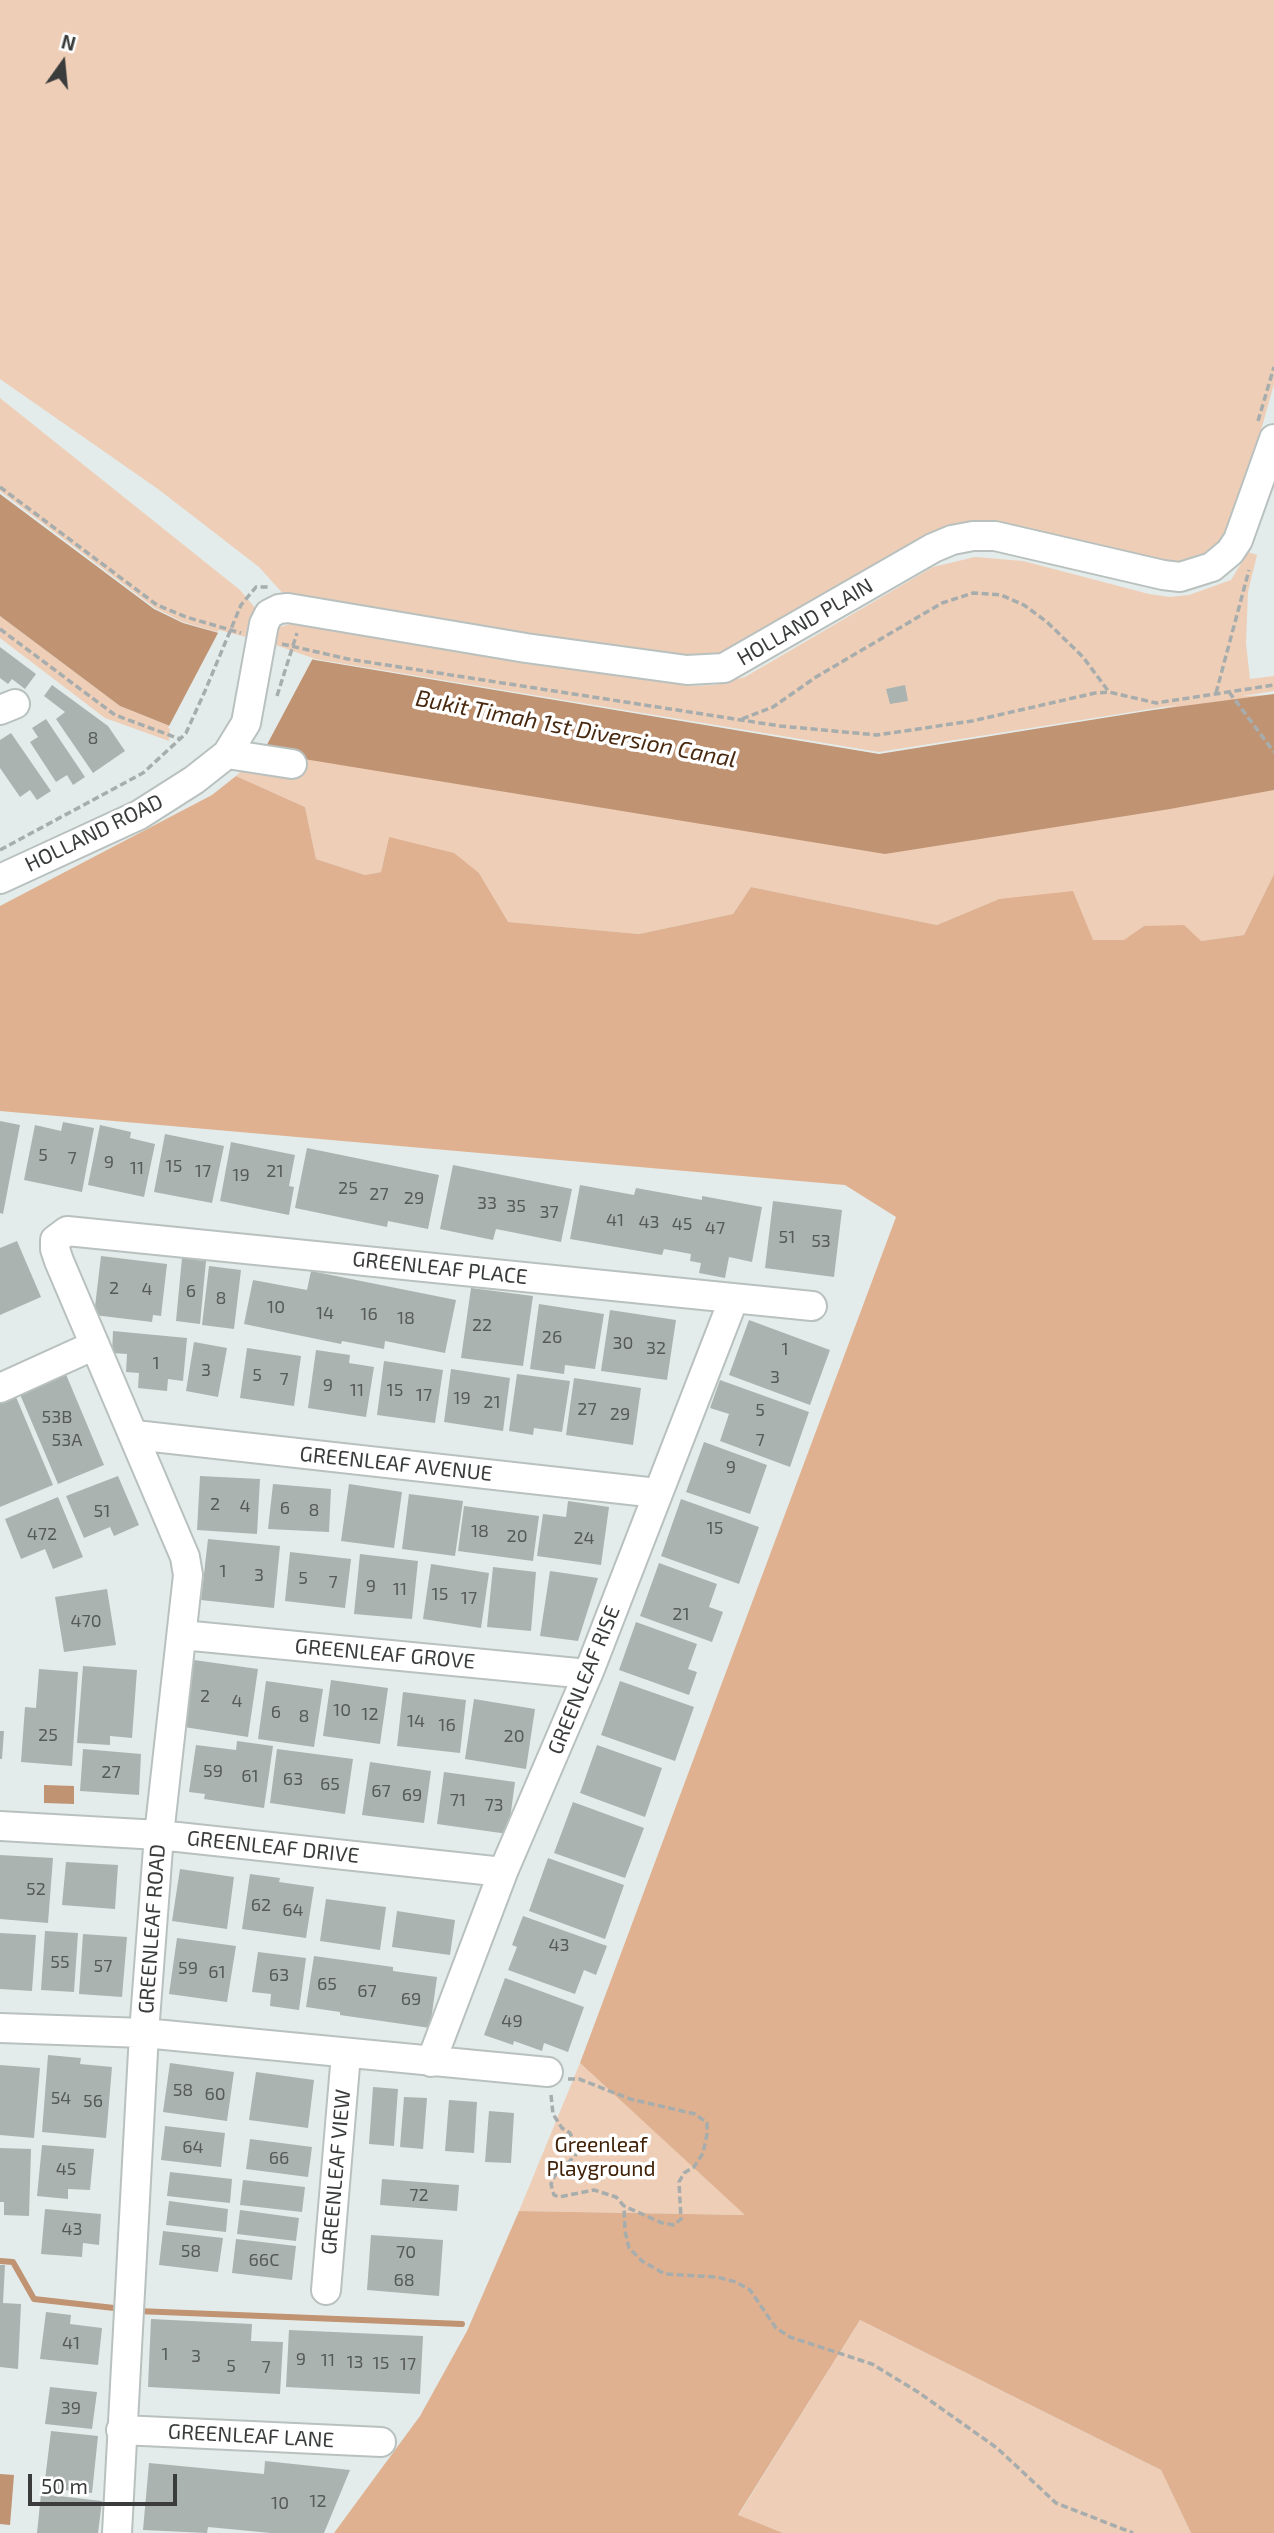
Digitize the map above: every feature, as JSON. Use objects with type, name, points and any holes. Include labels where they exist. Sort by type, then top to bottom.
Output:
[{"type":"street","name":"HOLLAND PLAIN","points":[[279,609],[288,608],[526,648],[687,670],[724,668],[933,548],[952,540],[995,536],[1180,577],[1212,568],[1223,560],[1238,540],[1274,439]]},
{"type":"street","name":"HOLLAND ROAD","points":[[1,877],[139,815],[194,780],[230,750],[246,723],[264,624],[269,614],[279,609]]},
{"type":"street","points":[[230,750],[292,764]]},
{"type":"street","name":"GREENLEAF PLACE","points":[[67,1231],[812,1306]]},
{"type":"street","name":"GREENLEAF ROAD","points":[[67,1231],[55,1240],[55,1249],[185,1557],[188,1575],[159,1835],[144,2033],[117,2533]]},
{"type":"street","name":"GREENLEAF RISE","points":[[431,2062],[503,1872],[588,1674],[734,1298]]},
{"type":"street","points":[[0,1388],[95,1345]]},
{"type":"street","name":"GREENLEAF AVENUE","points":[[135,1435],[657,1493]]},
{"type":"street","name":"GREENLEAF GROVE","points":[[181,1635],[588,1674]]},
{"type":"street","name":"GREENLEAF DRIVE","points":[[0,1826],[159,1835],[503,1872]]},
{"type":"street","points":[[0,2028],[144,2033],[431,2062],[555,2080]]},
{"type":"street","name":"GREENLEAF VIEW","points":[[326,2290],[346,2054]]},
{"type":"street","name":"GREENLEAF LANE","points":[[121,2430],[381,2442]]},
{"type":"path","points":[[1216,693],[1249,570]]},
{"type":"path","points":[[0,850],[142,773],[186,733],[241,605],[256,587]]},
{"type":"path","points":[[740,720],[773,707],[816,677],[942,603],[973,593],[1001,595],[1024,605],[1047,622],[1083,657],[1109,692]]},
{"type":"path","points":[[0,629],[115,715],[180,739]]},
{"type":"path","points":[[291,650],[298,631]]},
{"type":"path","points":[[1228,691],[1274,752]]},
{"type":"path","points":[[579,2079],[630,2099],[695,2113],[707,2123],[703,2153],[679,2182],[681,2219],[674,2225],[662,2223],[624,2206],[616,2197],[594,2190],[559,2197],[554,2195],[551,2184],[555,2175],[578,2150],[570,2133],[553,2114],[550,2097],[555,2080],[579,2079]]},
{"type":"path","points":[[624,2206],[629,2248],[642,2261],[665,2274],[717,2277],[736,2282],[750,2290],[775,2328],[805,2343],[872,2364],[918,2392],[997,2448],[1056,2503],[1133,2533]]},
{"type":"green space","points":[[0,0],[1274,0],[1274,384],[1233,530],[1195,568],[995,527],[736,652],[699,663],[286,597],[259,567],[158,489],[0,379]]},
{"type":"green space","points":[[0,398],[240,590],[256,609],[250,638],[183,622],[155,608],[0,491]]},
{"type":"green space","points":[[1248,552],[1257,555],[1248,592],[1246,643],[1250,679],[1274,676],[1274,691],[1242,696],[1274,695],[1274,874],[1244,935],[1201,941],[1144,926],[1125,940],[1093,940],[999,899],[937,925],[751,887],[733,914],[639,934],[507,922],[479,873],[389,837],[381,872],[365,875],[316,859],[305,807],[236,776],[261,752],[1183,807],[1165,708],[1176,705],[879,752],[315,659],[273,644],[274,632],[280,627],[304,620],[691,686],[714,685],[745,677],[933,567],[975,557],[1023,561],[1170,597],[1189,595],[1231,580]]},
{"type":"green space","points":[[0,616],[120,706],[170,726],[169,741],[105,718],[0,638]]},
{"type":"green space","name":"Greenleaf Playground","points":[[580,2063],[746,2215],[519,2211]]},
{"type":"green space","points":[[860,2320],[1161,2470],[1191,2533],[783,2533],[738,2516]]},
{"type":"shaded area","points":[[236,776],[305,807],[316,859],[365,875],[381,872],[389,837],[454,853],[479,873],[508,922],[639,934],[733,914],[751,887],[937,925],[999,899],[1073,891],[1093,940],[1124,940],[1144,926],[1184,925],[1201,941],[1244,935],[1274,874],[1274,2533],[1191,2533],[1161,2470],[860,2320],[738,2515],[783,2533],[334,2533],[420,2416],[467,2331],[519,2211],[745,2215],[580,2063],[896,1217],[845,1185],[0,1111],[0,906],[212,795]]},
{"type":"water","name":"Bukit Timah 1st Diversion Canal","points":[[0,494],[154,609],[183,623],[315,660],[879,754],[1153,710],[1274,694],[1274,790],[885,854],[261,752],[170,726],[120,706],[0,616]]},
{"type":"water","points":[[44,1785],[74,1786],[74,1804],[44,1803]]},
{"type":"water","points":[[0,2474],[14,2475],[10,2525],[0,2524]]},
{"type":"pier","points":[[219,631],[313,658],[262,754],[168,728]]},
{"type":"building","points":[[0,647],[36,674],[25,689],[12,679],[8,684],[0,678]]},
{"type":"building","points":[[52,685],[108,726],[125,751],[93,773],[56,719],[65,712],[44,696]]},
{"type":"building","points":[[905,685],[908,701],[890,704],[886,689]]},
{"type":"building","points":[[46,719],[85,777],[73,785],[67,775],[56,782],[30,742],[38,737],[32,728]]},
{"type":"building","points":[[11,733],[51,791],[37,800],[30,790],[20,797],[0,768],[0,740]]},
{"type":"building","points":[[0,1121],[20,1125],[3,1214],[0,1213]]},
{"type":"building","points":[[63,1122],[94,1128],[82,1192],[24,1180],[35,1125],[61,1131]]},
{"type":"building","points":[[100,1125],[131,1132],[130,1138],[155,1144],[144,1197],[88,1185]]},
{"type":"building","points":[[165,1134],[224,1146],[212,1203],[154,1192]]},
{"type":"building","points":[[231,1142],[295,1155],[289,1186],[294,1187],[289,1215],[220,1201]]},
{"type":"building","points":[[307,1148],[439,1175],[428,1229],[388,1221],[387,1227],[295,1208]]},
{"type":"building","points":[[453,1165],[572,1189],[561,1242],[496,1229],[493,1240],[440,1229]]},
{"type":"building","points":[[580,1185],[634,1195],[636,1188],[762,1207],[752,1262],[729,1257],[725,1278],[699,1273],[701,1263],[690,1261],[691,1254],[664,1249],[662,1255],[570,1239]]},
{"type":"building","points":[[773,1201],[842,1210],[834,1277],[765,1268]]},
{"type":"building","points":[[17,1241],[41,1297],[0,1315],[0,1248]]},
{"type":"building","points":[[101,1256],[167,1264],[161,1316],[153,1315],[152,1322],[94,1315]]},
{"type":"building","points":[[182,1258],[206,1261],[200,1324],[176,1321]]},
{"type":"building","points":[[209,1266],[241,1270],[234,1329],[202,1325]]},
{"type":"building","points":[[311,1271],[456,1300],[445,1353],[385,1341],[384,1349],[342,1341],[341,1344],[244,1324],[253,1280],[307,1290]]},
{"type":"building","points":[[471,1288],[533,1296],[523,1366],[461,1358]]},
{"type":"building","points":[[539,1304],[604,1314],[595,1369],[565,1365],[564,1374],[530,1369]]},
{"type":"building","points":[[610,1310],[676,1320],[667,1380],[601,1371]]},
{"type":"building","points":[[749,1320],[830,1350],[810,1405],[729,1375]]},
{"type":"building","points":[[113,1331],[187,1338],[183,1381],[168,1379],[167,1391],[138,1388],[139,1373],[126,1372],[127,1354],[112,1353]]},
{"type":"building","points":[[194,1342],[227,1348],[218,1397],[186,1391]]},
{"type":"building","points":[[247,1348],[301,1356],[294,1406],[240,1398]]},
{"type":"building","points":[[316,1350],[350,1355],[349,1363],[374,1367],[366,1417],[308,1408]]},
{"type":"building","points":[[384,1361],[443,1370],[435,1423],[377,1415]]},
{"type":"building","points":[[451,1369],[510,1378],[503,1431],[444,1422]]},
{"type":"building","points":[[65,1372],[104,1465],[58,1484],[19,1392]]},
{"type":"building","points":[[517,1374],[570,1381],[562,1432],[534,1428],[533,1435],[509,1431]]},
{"type":"building","points":[[574,1378],[641,1388],[633,1445],[566,1435]]},
{"type":"building","points":[[720,1380],[809,1412],[790,1467],[720,1441],[729,1414],[710,1408]]},
{"type":"building","points":[[16,1397],[53,1485],[0,1507],[0,1403]]},
{"type":"building","points":[[704,1442],[767,1465],[750,1514],[686,1492]]},
{"type":"building","points":[[118,1476],[139,1525],[114,1536],[110,1527],[84,1538],[66,1496]]},
{"type":"building","points":[[200,1476],[260,1479],[257,1534],[197,1530]]},
{"type":"building","points":[[273,1484],[331,1489],[329,1532],[268,1529]]},
{"type":"building","points":[[349,1484],[402,1492],[394,1548],[341,1541]]},
{"type":"building","points":[[409,1494],[463,1501],[455,1556],[402,1549]]},
{"type":"building","points":[[58,1497],[83,1557],[53,1569],[45,1549],[21,1559],[5,1519]]},
{"type":"building","points":[[681,1499],[759,1527],[739,1584],[661,1556]]},
{"type":"building","points":[[568,1501],[609,1507],[601,1565],[537,1556],[543,1514],[566,1517]]},
{"type":"building","points":[[464,1506],[539,1516],[533,1561],[458,1551]]},
{"type":"building","points":[[208,1539],[280,1546],[274,1608],[201,1600]]},
{"type":"building","points":[[290,1552],[351,1559],[345,1608],[285,1601]]},
{"type":"building","points":[[360,1554],[418,1561],[412,1619],[354,1614]]},
{"type":"building","points":[[659,1563],[717,1584],[709,1607],[723,1612],[712,1642],[640,1616]]},
{"type":"building","points":[[431,1564],[489,1573],[481,1628],[423,1619]]},
{"type":"building","points":[[493,1567],[536,1572],[531,1631],[487,1627]]},
{"type":"building","points":[[550,1571],[598,1578],[578,1641],[540,1636]]},
{"type":"building","points":[[107,1589],[116,1645],[64,1652],[55,1597]]},
{"type":"building","points":[[636,1622],[697,1644],[688,1669],[697,1672],[689,1695],[619,1670]]},
{"type":"building","points":[[194,1660],[258,1669],[248,1737],[184,1727]]},
{"type":"building","points":[[83,1666],[137,1670],[132,1738],[110,1736],[110,1745],[77,1743]]},
{"type":"building","points":[[39,1669],[78,1672],[72,1766],[21,1762],[25,1707],[36,1708]]},
{"type":"building","points":[[331,1680],[388,1688],[380,1744],[323,1736]]},
{"type":"building","points":[[266,1681],[323,1689],[314,1747],[258,1739]]},
{"type":"building","points":[[620,1681],[694,1707],[675,1761],[601,1735]]},
{"type":"building","points":[[403,1692],[466,1700],[460,1753],[397,1746]]},
{"type":"building","points":[[474,1699],[535,1709],[526,1769],[465,1759]]},
{"type":"building","points":[[0,1731],[4,1731],[2,1759],[0,1759]]},
{"type":"building","points":[[237,1741],[273,1746],[264,1808],[204,1799],[205,1794],[189,1792],[196,1745],[236,1750]]},
{"type":"building","points":[[597,1745],[662,1768],[645,1817],[580,1793]]},
{"type":"building","points":[[83,1749],[141,1754],[139,1795],[80,1791]]},
{"type":"building","points":[[277,1749],[353,1759],[345,1814],[270,1803]]},
{"type":"building","points":[[370,1762],[431,1771],[424,1823],[362,1815]]},
{"type":"building","points":[[444,1772],[515,1782],[508,1834],[437,1824]]},
{"type":"building","points":[[573,1802],[644,1828],[625,1878],[554,1853]]},
{"type":"building","points":[[0,1855],[53,1858],[48,1923],[0,1919]]},
{"type":"building","points":[[548,1858],[624,1885],[605,1939],[529,1911]]},
{"type":"building","points":[[66,1862],[118,1865],[115,1909],[62,1905]]},
{"type":"building","points":[[180,1869],[234,1877],[227,1929],[172,1921]]},
{"type":"building","points":[[250,1874],[314,1887],[306,1938],[242,1929]]},
{"type":"building","points":[[326,1899],[386,1907],[380,1950],[320,1941]]},
{"type":"building","points":[[397,1911],[455,1920],[450,1955],[392,1947]]},
{"type":"building","points":[[523,1916],[607,1946],[596,1975],[584,1970],[575,1994],[508,1970],[517,1947],[512,1945]]},
{"type":"building","points":[[45,1931],[78,1933],[74,1992],[41,1990]]},
{"type":"building","points":[[0,1933],[36,1935],[32,1991],[0,1989]]},
{"type":"building","points":[[83,1934],[127,1937],[122,1997],[79,1994]]},
{"type":"building","points":[[177,1938],[236,1946],[227,2002],[169,1994]]},
{"type":"building","points":[[258,1952],[306,1958],[299,2010],[270,2006],[271,1994],[252,1992]]},
{"type":"building","points":[[314,1956],[393,1967],[393,1971],[437,1977],[430,2028],[340,2015],[340,2012],[306,2007]]},
{"type":"building","points":[[505,1978],[584,2007],[568,2052],[544,2043],[542,2051],[514,2041],[513,2045],[484,2035]]},
{"type":"building","points":[[48,2055],[81,2058],[80,2064],[112,2067],[106,2138],[42,2132]]},
{"type":"building","points":[[170,2063],[234,2072],[227,2121],[163,2112]]},
{"type":"building","points":[[0,2065],[40,2068],[34,2138],[0,2135]]},
{"type":"building","points":[[256,2072],[314,2080],[308,2128],[249,2120]]},
{"type":"building","points":[[373,2087],[398,2089],[394,2146],[369,2144]]},
{"type":"building","points":[[404,2097],[427,2098],[423,2149],[400,2147]]},
{"type":"building","points":[[449,2100],[477,2102],[474,2153],[445,2151]]},
{"type":"building","points":[[489,2111],[514,2113],[511,2163],[485,2162]]},
{"type":"building","points":[[165,2126],[225,2133],[221,2167],[161,2160]]},
{"type":"building","points":[[250,2139],[312,2147],[308,2177],[246,2169]]},
{"type":"building","points":[[42,2145],[94,2149],[90,2190],[68,2189],[68,2199],[37,2196]]},
{"type":"building","points":[[0,2148],[31,2149],[29,2216],[4,2215],[4,2202],[0,2202]]},
{"type":"building","points":[[170,2172],[232,2179],[230,2203],[167,2196]]},
{"type":"building","points":[[382,2179],[459,2185],[457,2211],[380,2205]]},
{"type":"building","points":[[243,2180],[305,2187],[302,2212],[240,2205]]},
{"type":"building","points":[[169,2201],[228,2209],[226,2232],[166,2225]]},
{"type":"building","points":[[45,2209],[101,2214],[99,2245],[83,2243],[82,2257],[41,2254]]},
{"type":"building","points":[[240,2210],[299,2218],[296,2241],[237,2234]]},
{"type":"building","points":[[163,2231],[223,2238],[218,2272],[159,2265]]},
{"type":"building","points":[[371,2235],[443,2240],[439,2296],[367,2290]]},
{"type":"building","points":[[236,2239],[296,2246],[292,2280],[232,2273]]},
{"type":"building","points":[[0,2265],[5,2265],[3,2303],[21,2304],[18,2369],[0,2367]]},
{"type":"building","points":[[46,2312],[71,2315],[70,2324],[102,2328],[98,2365],[40,2359]]},
{"type":"building","points":[[151,2319],[252,2324],[251,2341],[283,2342],[280,2394],[148,2387]]},
{"type":"building","points":[[289,2330],[423,2336],[420,2394],[286,2387]]},
{"type":"building","points":[[50,2387],[97,2392],[92,2429],[45,2424]]},
{"type":"building","points":[[51,2431],[98,2436],[92,2493],[44,2488]]},
{"type":"building","points":[[265,2461],[350,2470],[324,2533],[271,2533],[208,2527],[207,2533],[143,2530],[149,2463],[264,2474]]},
{"type":"building","points":[[41,2494],[102,2501],[98,2533],[37,2533]]},
{"type":"waterway","points":[[0,2261],[13,2262],[34,2299],[123,2309]]},
{"type":"waterway","points":[[137,2311],[462,2324]]}]
